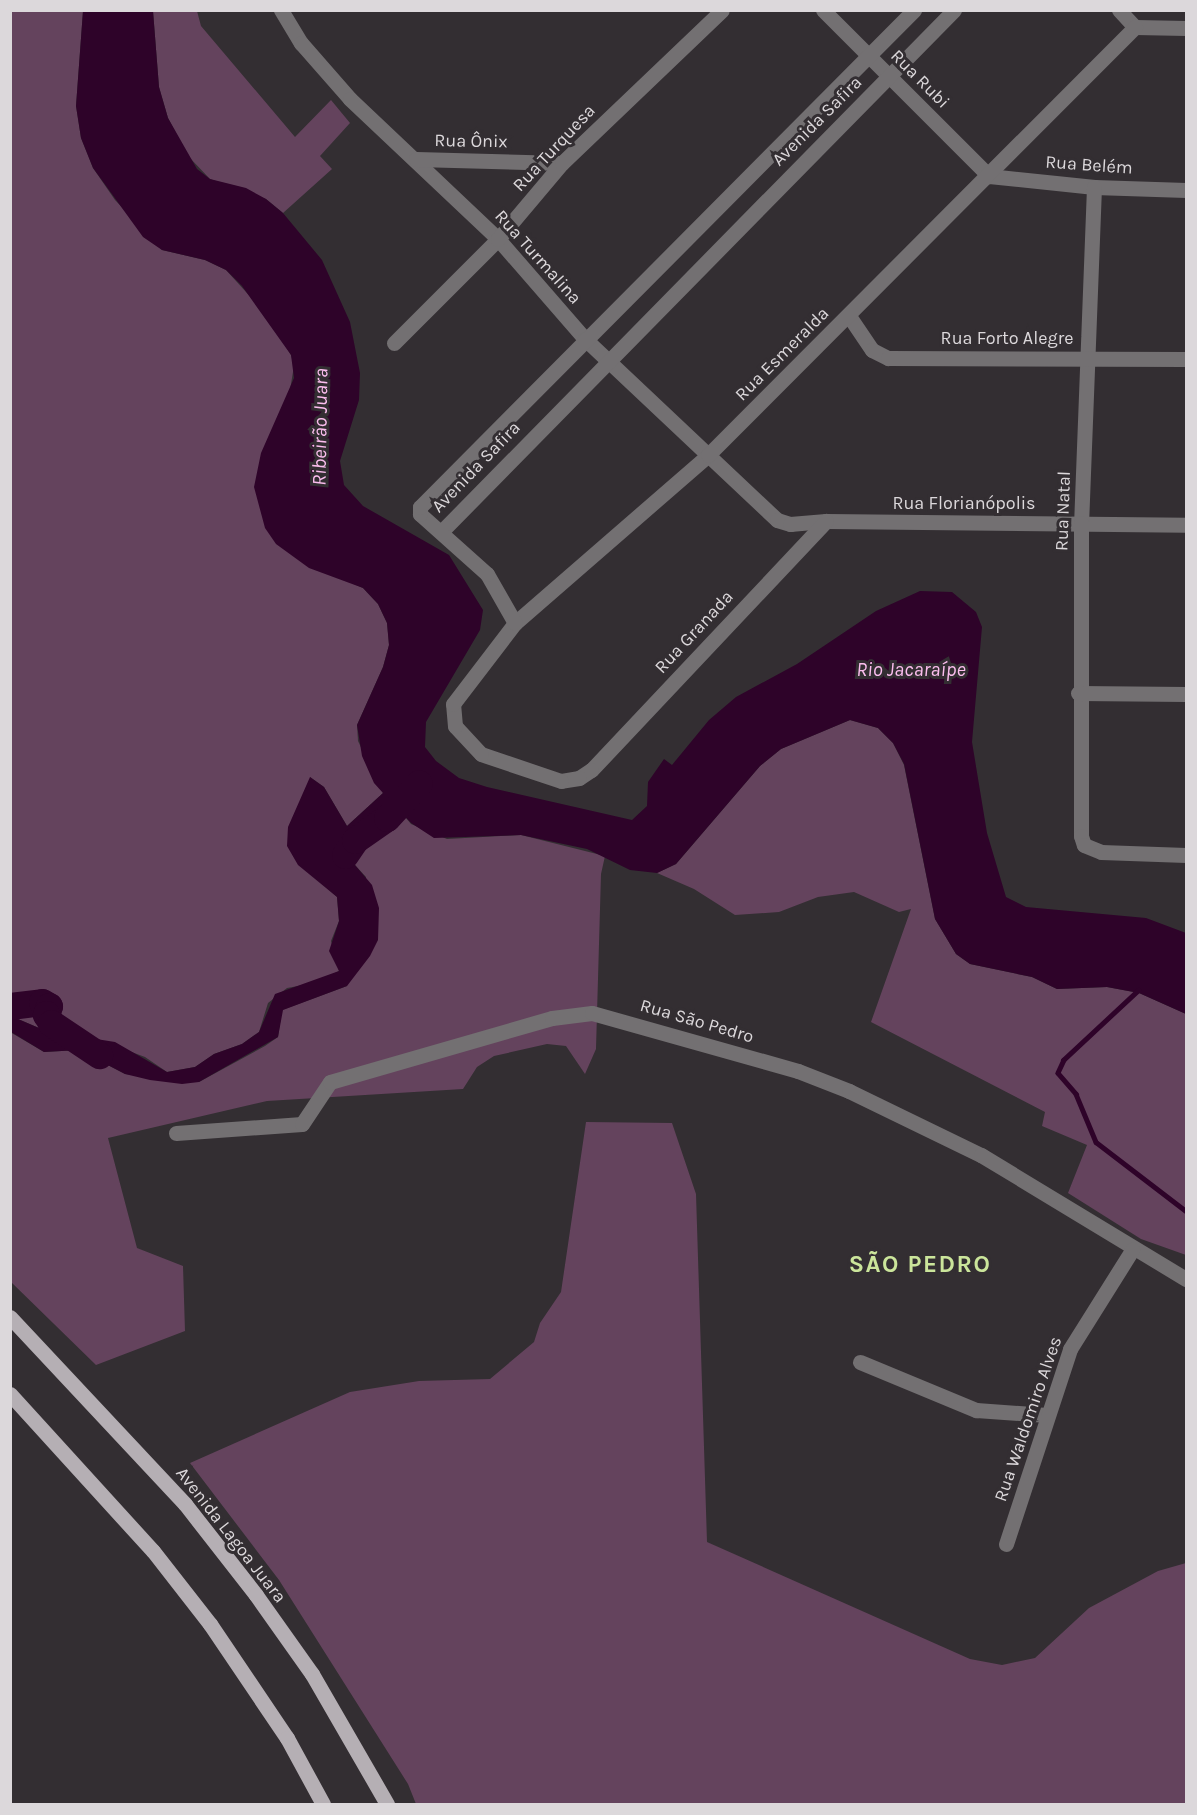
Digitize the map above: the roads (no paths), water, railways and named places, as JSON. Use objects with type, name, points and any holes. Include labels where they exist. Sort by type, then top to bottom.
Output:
[{"type":"main road","name":"Avenida Lagoa Juara","points":[[10,1317],[185,1504],[256,1595],[312,1674],[387,1804]]},
{"type":"main road","points":[[10,1394],[153,1551],[210,1624],[287,1738],[323,1804]]},
{"type":"street","name":"Rua Turmalina","points":[[281,10],[300,43],[343,91],[498,239],[585,339],[777,520]]},
{"type":"street","name":"Rua Turquesa","points":[[394,343],[498,239],[562,163],[722,10]]},
{"type":"street","name":"Rua Rubi","points":[[823,10],[989,176]]},
{"type":"street","name":"Avenida Safira","points":[[914,10],[420,507],[420,514],[441,532],[954,10]]},
{"type":"street","points":[[1119,10],[1135,27],[1186,28]]},
{"type":"street","name":"Rua Esmeralda","points":[[453,704],[515,623],[708,455],[989,176],[1135,27]]},
{"type":"street","name":"Rua Ônix","points":[[416,159],[562,163]]},
{"type":"street","name":"Rua Belém","points":[[989,176],[1094,187],[1186,190]]},
{"type":"street","name":"Rua Natal","points":[[1094,187],[1081,523],[1078,693],[1081,836],[1084,845],[1101,852],[1186,855]]},
{"type":"street","name":"Rua Forto Alegre","points":[[849,316],[872,350],[888,358],[1186,359]]},
{"type":"street","name":"Rua Florianópolis","points":[[777,520],[790,524],[825,521],[1186,525]]},
{"type":"street","name":"Rua Granada","points":[[453,704],[455,726],[481,754],[561,781],[579,778],[591,770],[825,521]]},
{"type":"street","points":[[441,532],[487,574],[515,623]]},
{"type":"street","points":[[1078,693],[1186,694]]},
{"type":"street","name":"Rua São Pedro","points":[[176,1133],[302,1124],[330,1082],[552,1018],[592,1012],[798,1071],[849,1091],[981,1155],[1132,1250],[1186,1279]]},
{"type":"street","name":"Rua Waldomiro Alves","points":[[1006,1544],[1047,1415],[1078,1333],[1132,1250]]},
{"type":"street","points":[[860,1362],[976,1410],[1047,1415]]},
{"type":"water","name":"Rio Jacaraípe","points":[[83,11],[153,11],[159,87],[168,118],[197,169],[210,179],[246,188],[266,199],[283,213],[322,260],[350,322],[360,373],[359,400],[340,461],[344,485],[363,506],[449,555],[483,610],[480,630],[426,722],[425,747],[436,761],[459,778],[487,787],[632,820],[647,806],[648,782],[664,759],[672,765],[709,720],[736,697],[797,664],[876,611],[920,591],[952,592],[976,612],[982,627],[972,742],[987,833],[1006,897],[1026,907],[1146,918],[1186,933],[1186,1014],[1139,993],[1107,987],[1057,989],[1032,977],[970,964],[956,954],[935,919],[904,764],[893,743],[878,728],[850,720],[781,749],[760,766],[676,864],[657,873],[630,870],[587,849],[521,835],[434,838],[411,823],[397,808],[371,827],[353,852],[355,865],[372,885],[379,908],[378,940],[370,956],[347,986],[283,1010],[278,1037],[199,1082],[182,1084],[125,1074],[79,1050],[44,1052],[11,1032],[11,1016],[46,1031],[115,1042],[167,1072],[195,1067],[214,1054],[242,1044],[259,1032],[275,994],[339,971],[329,951],[339,921],[337,897],[298,865],[287,846],[288,827],[310,777],[324,787],[347,826],[383,793],[374,783],[362,756],[357,725],[383,667],[389,645],[387,623],[378,604],[363,588],[309,568],[276,544],[265,528],[254,487],[261,453],[294,378],[291,355],[242,286],[226,270],[205,260],[162,250],[143,237],[93,168],[81,138],[76,106]]},
{"type":"waterway","points":[[345,855],[355,840],[387,818],[419,783]]},
{"type":"waterway","points":[[1139,990],[1064,1060],[1058,1073],[1076,1094],[1096,1142],[1186,1211]]},
{"type":"waterway","points":[[10,1006],[42,1002],[49,1006],[46,1014],[51,1023],[99,1055]]},
{"type":"district","name":"SÃO PEDRO","points":[[920,1265]]},
{"type":"water label","name":"Ribeirão Juara","points":[[320,427]]}]
